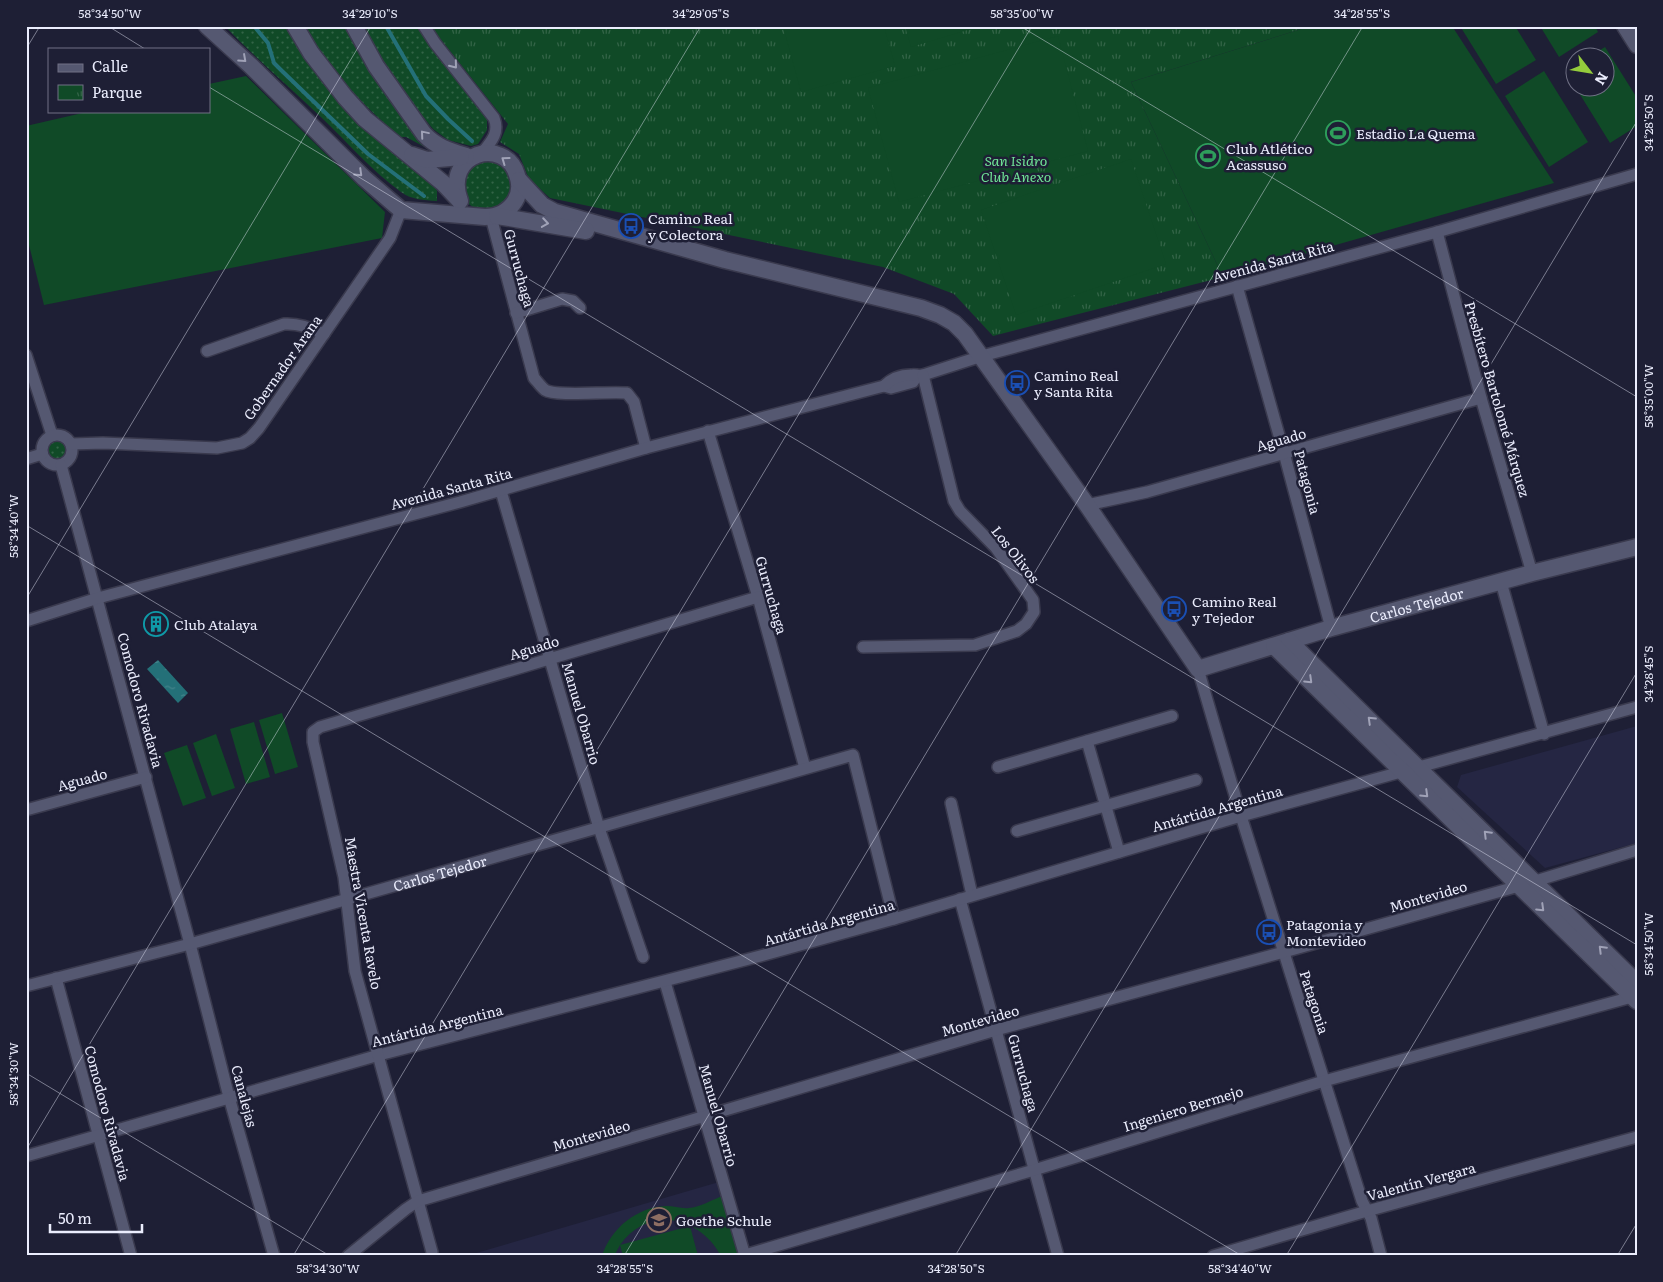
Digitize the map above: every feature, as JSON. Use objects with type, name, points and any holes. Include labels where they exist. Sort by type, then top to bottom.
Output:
[{"type":"main road","points":[[207,26],[251,66],[364,178],[401,210],[491,216],[559,226],[725,260]]},
{"type":"main road","points":[[295,26],[311,54],[345,98],[365,118],[443,184],[466,209],[475,215],[491,216],[510,208],[516,200],[519,180],[510,162],[502,156],[492,154],[427,160],[410,155]]},
{"type":"main road","points":[[354,26],[376,66],[432,143],[445,150],[474,155]]},
{"type":"main road","points":[[1625,26],[1637,45]]},
{"type":"main road","points":[[460,201],[456,192],[458,171],[474,155]]},
{"type":"main road","points":[[519,180],[542,205],[555,212],[725,260],[921,308],[940,314],[954,324],[965,334],[982,356],[1087,505],[1198,669]]},
{"type":"main road","name":"Carlos Tejedor","points":[[1198,669],[1331,628],[1532,573],[1637,547]]},
{"type":"main road","points":[[1282,644],[1419,768],[1635,994]]},
{"type":"main road","points":[[1282,644],[1403,772],[1527,883]]},
{"type":"street","points":[[424,26],[496,123],[495,135],[474,155]]},
{"type":"street","name":"Avenida Santa Rita","points":[[26,620],[98,598],[501,491],[708,431],[884,386],[890,380],[912,374],[920,376],[982,356],[1437,232],[1637,174]]},
{"type":"street","name":"Gobernador Arana","points":[[71,444],[103,442],[217,448],[242,443],[250,438],[259,428],[390,238],[401,210]]},
{"type":"street","name":"Gurruchaga","points":[[491,216],[534,378],[545,390],[556,393],[626,393],[634,402],[646,448]]},
{"type":"street","name":"Presbítero Bartolomé Márquez","points":[[1437,232],[1532,573]]},
{"type":"street","name":"Patagonia","points":[[1237,286],[1331,628]]},
{"type":"street","points":[[516,313],[562,299],[573,301],[580,308]]},
{"type":"street","points":[[207,351],[284,324],[304,325],[324,334]]},
{"type":"street","points":[[26,355],[52,435]]},
{"type":"street","name":"Los Olivos","points":[[863,647],[975,645],[1017,631],[1026,624],[1034,612],[1033,600],[996,548],[960,511],[954,501],[920,376]]},
{"type":"street","name":"Aguado","points":[[1087,505],[1147,492],[1482,398]]},
{"type":"street","name":"Gurruchaga","points":[[708,431],[758,597],[805,768]]},
{"type":"street","points":[[56,434],[65,437],[71,444],[72,450],[69,459],[61,465],[56,466],[47,462],[42,454],[42,445],[52,435],[56,434]]},
{"type":"street","points":[[26,459],[42,454]]},
{"type":"street","name":"Comodoro Rivadavia","points":[[61,465],[190,944]]},
{"type":"street","name":"Manuel Obarrio","points":[[501,491],[599,828],[643,957]]},
{"type":"street","points":[[1501,582],[1544,734]]},
{"type":"street","name":"Aguado","points":[[320,727],[758,597]]},
{"type":"street","name":"Patagonia","points":[[1198,669],[1241,816],[1362,1201],[1371,1218],[1381,1256]]},
{"type":"street","name":"Antártida Argentina","points":[[26,1156],[98,1137],[229,1097],[379,1055],[665,982],[894,919],[1241,816],[1637,707]]},
{"type":"street","points":[[998,767],[1172,716]]},
{"type":"street","name":"Maestra Vicenta Ravelo","points":[[320,727],[313,732],[313,742],[342,863],[355,971],[432,1252]]},
{"type":"street","points":[[1087,741],[1119,852]]},
{"type":"street","name":"Carlos Tejedor","points":[[26,986],[190,944],[853,755],[894,919]]},
{"type":"street","name":"Aguado","points":[[26,810],[146,777]]},
{"type":"street","points":[[1017,831],[1196,780]]},
{"type":"street","points":[[951,803],[972,895]]},
{"type":"street","name":"Montevideo","points":[[348,1256],[418,1201],[704,1118],[996,1030],[1284,952],[1637,850]]},
{"type":"street","name":"Gurruchaga","points":[[960,899],[1058,1256]]},
{"type":"street","name":"Canalejas","points":[[190,944],[229,1097],[274,1256]]},
{"type":"street","name":"Comodoro Rivadavia","points":[[56,978],[131,1256]]},
{"type":"street","name":"Manuel Obarrio","points":[[665,982],[745,1255]]},
{"type":"street","name":"Ingeniero Bermejo","points":[[745,1255],[1034,1170],[1324,1081],[1635,994]]},
{"type":"street","name":"Valentín Vergara","points":[[1213,1256],[1367,1211],[1637,1137]]},
{"type":"shaded area","points":[[1637,726],[1637,843],[1545,868],[1457,787],[1461,775]]},
{"type":"shaded area","name":"Goethe Schule","points":[[719,1182],[738,1256],[466,1256]]},
{"type":"green space","points":[[225,26],[290,26],[433,181],[437,191],[437,201],[409,197],[391,184]]},
{"type":"green space","points":[[305,26],[346,26],[368,63],[434,152],[406,137],[400,137],[373,113],[324,58]]},
{"type":"green space","points":[[359,26],[416,26],[487,118],[487,130],[478,144],[471,146],[448,140],[433,129],[381,65]]},
{"type":"green space","name":"San Isidro Club Anexo","points":[[430,26],[1311,26],[1131,82],[1223,277],[993,336],[954,294],[883,267],[550,198],[529,179],[519,154],[500,142],[508,124]]},
{"type":"green space","points":[[783,26],[884,26],[895,66],[801,92]]},
{"type":"green space","points":[[905,26],[981,26],[911,47]]},
{"type":"green space","name":"Estadio La Quema","points":[[1311,26],[1452,26],[1554,183],[1223,277],[1131,82]]},
{"type":"green space","points":[[1460,26],[1515,26],[1536,60],[1496,84]]},
{"type":"green space","points":[[1540,26],[1595,26],[1598,32],[1573,48],[1566,48],[1566,53],[1559,57]]},
{"type":"green space","points":[[1058,36],[1088,151],[899,202],[868,88]]},
{"type":"green space","points":[[1616,65],[1637,98],[1637,126],[1610,143],[1582,98],[1616,98]]},
{"type":"green space","points":[[1544,71],[1588,142],[1549,167],[1505,96]]},
{"type":"green space","points":[[246,76],[385,212],[382,238],[44,305],[26,233],[26,126],[87,112],[210,112],[210,84]]},
{"type":"green space","points":[[1131,159],[1166,264],[1016,315],[981,210]]},
{"type":"green space","points":[[484,161],[497,164],[505,170],[510,178],[511,188],[509,197],[503,204],[494,209],[481,210],[476,209],[465,199],[464,175],[476,164]]},
{"type":"green space","points":[[57,438],[65,441],[68,449],[65,457],[57,460],[49,457],[46,449],[49,441]]},
{"type":"green space","points":[[282,713],[298,767],[275,774],[259,720]]},
{"type":"green space","points":[[254,722],[270,777],[246,784],[230,729]]},
{"type":"green space","points":[[216,734],[235,788],[212,796],[193,743]]},
{"type":"green space","points":[[187,745],[206,798],[183,806],[164,753]]},
{"type":"green space","points":[[722,1196],[738,1256],[721,1256],[712,1242],[700,1232],[687,1224],[673,1220],[659,1220],[645,1224],[632,1232],[620,1245],[614,1256],[602,1256],[606,1246],[619,1228],[626,1221],[645,1210],[666,1206],[693,1208]]},
{"type":"green space","points":[[690,1226],[698,1256],[623,1256],[620,1245]]},
{"type":"water","points":[[158,660],[188,693],[178,703],[147,669]]},
{"type":"waterway","points":[[254,26],[268,43],[274,63],[368,154],[424,196]]},
{"type":"waterway","points":[[386,26],[426,96],[472,141]]},
{"type":"place","name":"Estadio La Quema","points":[[1338,133]]},
{"type":"place","name":"Club Atlético Acassuso","points":[[1208,156]]},
{"type":"place","name":"Camino Real y Colectora","points":[[631,226]]},
{"type":"place","name":"Camino Real y Santa Rita","points":[[1017,383]]},
{"type":"place","name":"Camino Real y Tejedor","points":[[1174,609]]},
{"type":"place","name":"Club Atalaya","points":[[156,624]]},
{"type":"place","name":"Patagonia y Montevideo","points":[[1269,932]]},
{"type":"place","name":"Goethe Schule","points":[[659,1220]]}]
